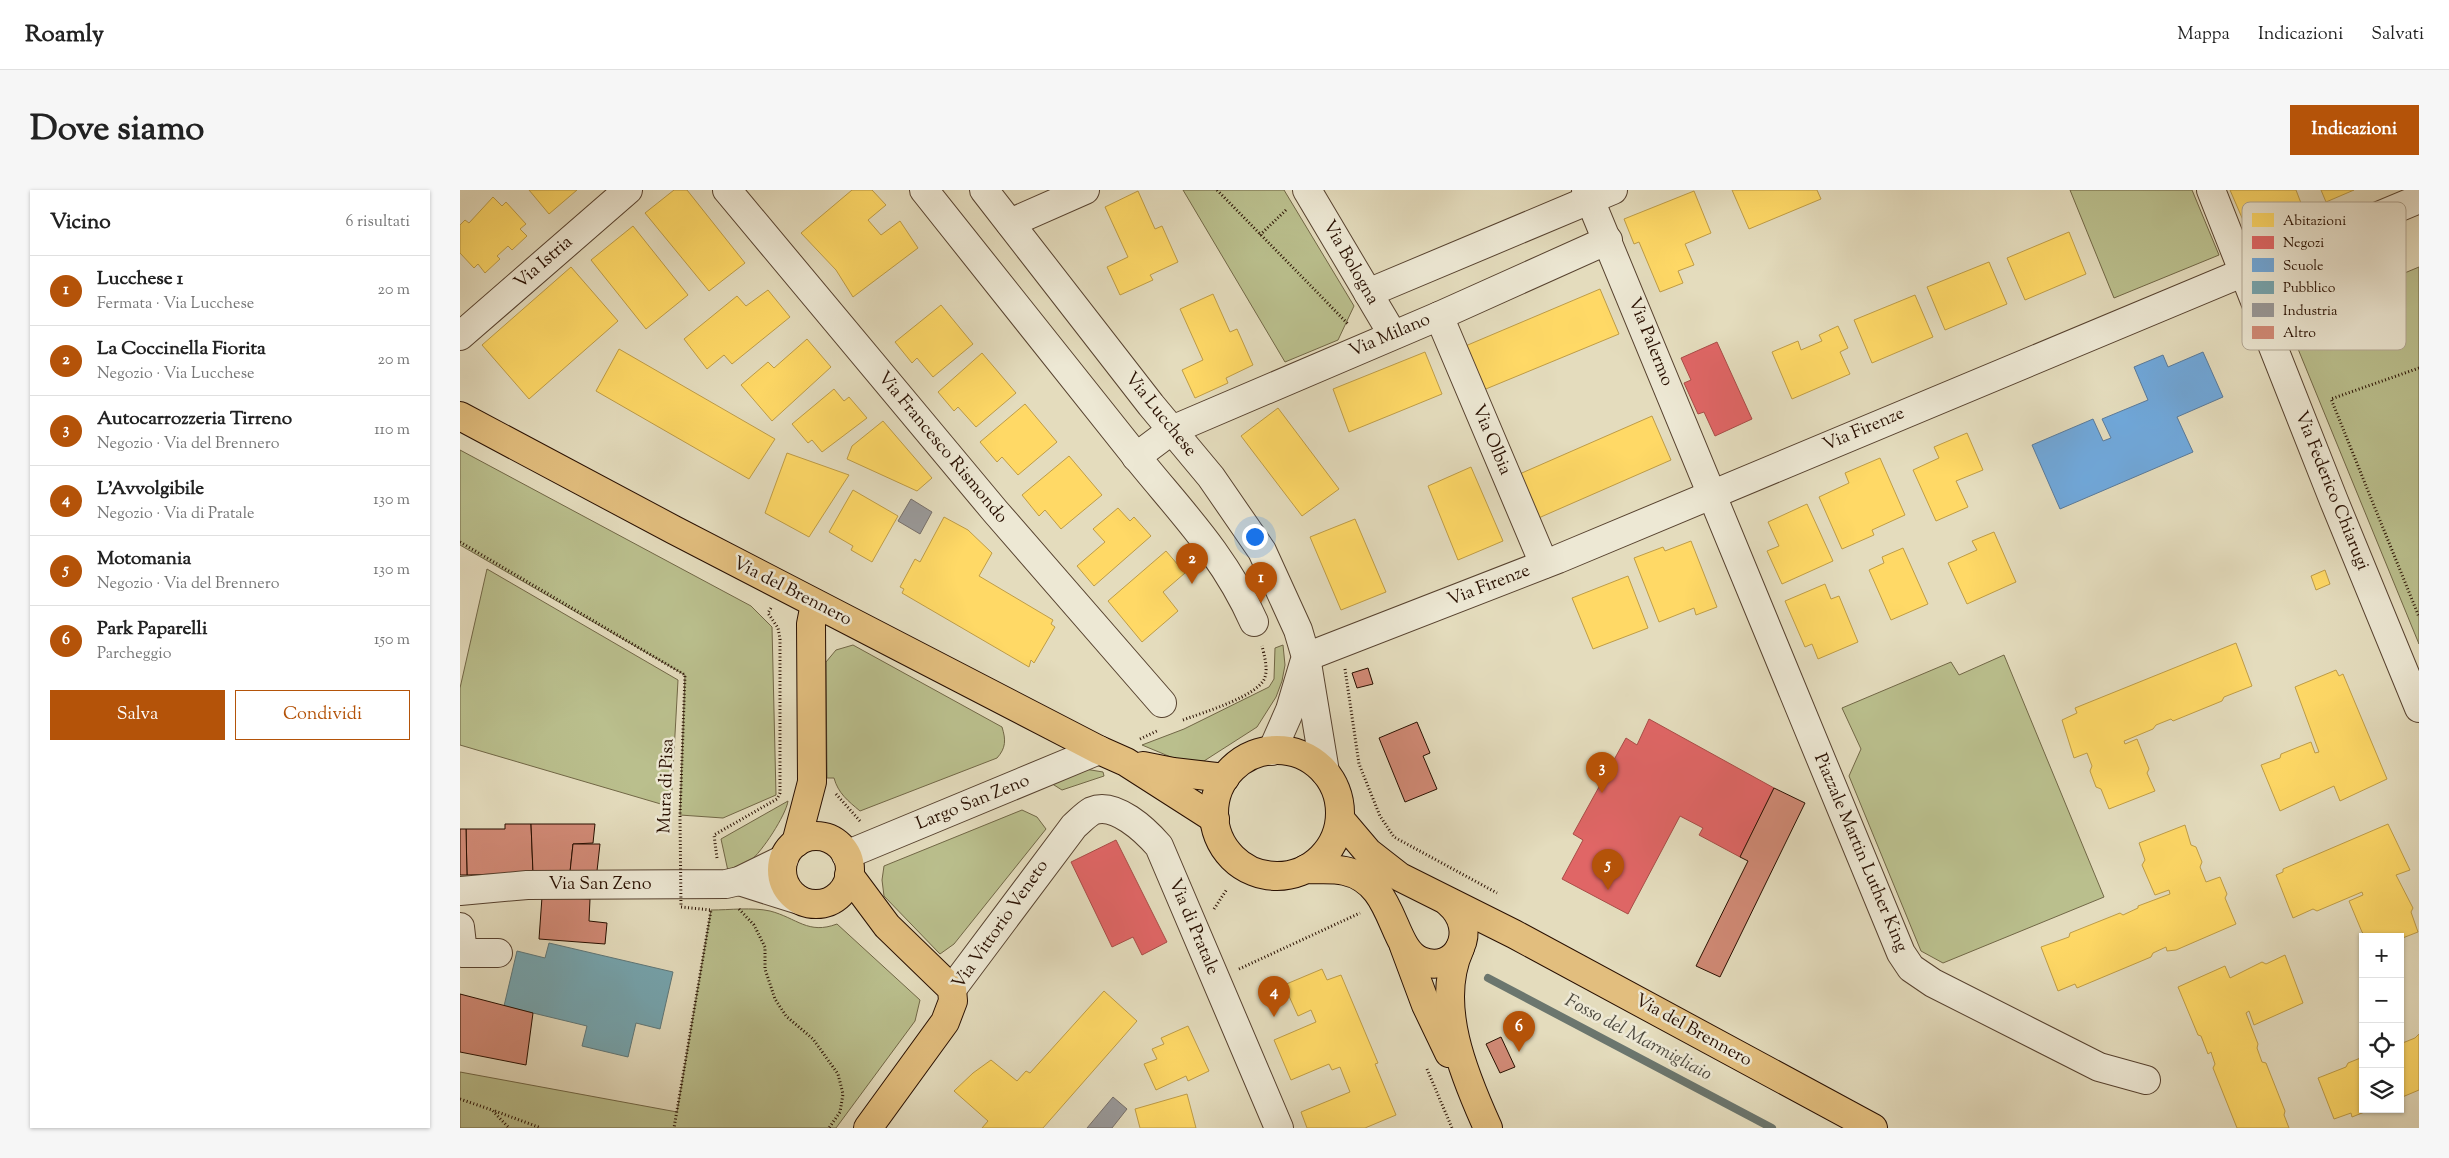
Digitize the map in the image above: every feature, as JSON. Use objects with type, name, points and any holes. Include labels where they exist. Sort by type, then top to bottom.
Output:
[{"type":"main road","name":"Via del Brennero","points":[[460,416],[815,604],[1099,750],[1132,751],[1173,772],[1225,778]]},
{"type":"main road","points":[[815,604],[811,624],[812,782],[790,851],[782,868],[786,886],[812,901],[887,926]]},
{"type":"main road","name":"Via del Brennero","points":[[1132,751],[1215,819]]},
{"type":"main road","points":[[1306,869],[1328,851],[1336,836],[1340,819],[1337,794],[1325,772],[1301,755],[1272,751],[1262,752],[1244,760],[1225,778],[1217,798],[1215,819],[1218,834],[1225,848],[1245,867],[1275,876],[1291,874],[1306,869],[1344,870],[1364,881],[1385,901],[1441,1038],[1469,1083],[1488,1128]]},
{"type":"main road","name":"Via del Brennero","points":[[1340,819],[1359,843],[1377,860],[1400,877],[1514,934],[1872,1128]]},
{"type":"main road","points":[[790,851],[805,838],[824,837],[833,841],[887,926],[952,989]]},
{"type":"main road","points":[[812,901],[833,900],[844,890],[848,865]]},
{"type":"main road","name":"Via del Brennero","points":[[1449,903],[1457,910],[1464,924],[1465,934],[1452,966],[1449,1004],[1469,1083]]},
{"type":"main road","points":[[1404,946],[1415,958],[1430,963],[1448,959],[1460,948],[1489,936],[1514,934]]},
{"type":"main road","name":"Via Vittorio Veneto","points":[[868,1128],[945,1022],[953,1000],[952,989]]},
{"type":"street","name":"Via Istria","points":[[460,336],[628,190]]},
{"type":"street","name":"Via Francesco Rismondo","points":[[727,190],[995,511],[1170,712]]},
{"type":"street","points":[[924,190],[1136,457],[1203,535],[1242,595],[1257,632]]},
{"type":"street","name":"Via Lucchese","points":[[984,190],[1210,477],[1262,551],[1298,630],[1306,656],[1325,772]]},
{"type":"street","points":[[1010,223],[1085,190]]},
{"type":"street","name":"Via Federico Chiarugi","points":[[2211,190],[2242,266]]},
{"type":"street","points":[[1368,293],[1597,193]]},
{"type":"street","name":"Via Palermo","points":[[1597,193],[1608,240],[1711,494]]},
{"type":"street","name":"Via Bologna","points":[[1300,197],[1368,293],[1393,335]]},
{"type":"street","name":"Via Milano","points":[[1136,457],[1172,430],[1439,316],[1608,240]]},
{"type":"street","name":"Via Firenze","points":[[1306,656],[1544,564],[2242,274]]},
{"type":"street","name":"Via Olbia","points":[[1439,316],[1544,564]]},
{"type":"street","name":"Via Federico Chiarugi","points":[[2275,350],[2334,501],[2419,708]]},
{"type":"street","name":"Piazzale Martin Luther King","points":[[1711,494],[1901,953],[1911,968],[1934,983],[2100,1067],[2146,1080]]},
{"type":"street","points":[[1272,751],[1290,710],[1306,656]]},
{"type":"street","name":"Largo San Zeno","points":[[848,865],[876,843],[1099,750]]},
{"type":"street","name":"Via di Pratale","points":[[1057,847],[1083,818],[1093,811],[1100,810],[1125,817],[1159,846],[1279,1128]]},
{"type":"street","name":"Via Vittorio Veneto","points":[[952,989],[1057,847]]},
{"type":"street","name":"Via San Zeno","points":[[731,885],[790,851]]},
{"type":"street","name":"Via San Zeno","points":[[460,891],[527,885],[726,884],[812,901]]},
{"type":"street","points":[[460,927],[463,953],[498,953]]},
{"type":"path","points":[[1217,190],[1353,329]]},
{"type":"path","points":[[1260,235],[1300,197]]},
{"type":"path","points":[[2419,368],[2331,399],[2419,617]]},
{"type":"path","name":"Mura di Pisa","points":[[460,542],[685,675],[680,814],[681,908],[712,910],[674,1128]]},
{"type":"path","points":[[768,613],[778,628],[780,639],[781,783],[777,799],[714,835],[731,885],[765,947],[764,969],[775,999],[786,1016],[813,1039],[838,1074],[843,1094],[842,1103],[840,1112],[829,1128]]},
{"type":"path","points":[[1170,712],[1241,697],[1260,686],[1266,671],[1257,632]]},
{"type":"path","points":[[1344,665],[1359,764],[1380,816],[1394,836],[1502,896]]},
{"type":"path","points":[[1132,751],[1162,729]]},
{"type":"path","points":[[812,782],[826,782],[862,823],[876,843]]},
{"type":"path","points":[[1213,911],[1227,889]]},
{"type":"path","points":[[1231,972],[1360,912]]},
{"type":"path","points":[[460,1099],[541,1128]]},
{"type":"path","points":[[492,1110],[509,1128]]},
{"type":"green space","points":[[1183,190],[1284,190],[1354,306],[1338,340],[1285,362]]},
{"type":"green space","points":[[2070,190],[2192,190],[2219,255],[2114,298]]},
{"type":"green space","points":[[2419,267],[2419,644],[2298,350],[2406,350],[2406,272]]},
{"type":"green space","points":[[460,450],[751,606],[772,627],[776,795],[723,818],[680,815],[685,675],[460,545]]},
{"type":"green space","points":[[487,569],[678,680],[671,807],[460,745],[460,688]]},
{"type":"green space","points":[[853,645],[1002,727],[1004,744],[997,758],[860,811],[841,792],[834,778],[827,778],[826,662],[836,650]]},
{"type":"green space","points":[[1283,645],[1285,665],[1282,681],[1276,697],[1257,727],[1204,761],[1178,760],[1142,745],[1184,729],[1269,687],[1274,679],[1275,648]]},
{"type":"green space","points":[[2004,655],[2104,897],[1943,963],[1921,951],[1849,776],[1861,749],[1842,708],[1951,662],[1959,675]]},
{"type":"green space","points":[[1079,768],[1103,772],[1104,776],[1062,790],[1046,780]]},
{"type":"green space","points":[[788,801],[778,824],[761,850],[748,863],[728,871],[721,839]]},
{"type":"green space","points":[[1022,810],[1037,817],[1046,829],[954,944],[940,954],[884,896],[882,880],[884,866]]},
{"type":"green space","points":[[748,909],[770,911],[810,927],[818,928],[837,924],[920,1000],[915,1021],[836,1128],[460,1128],[460,1072],[677,1112],[711,910]]},
{"type":"building: Abitazioni","points":[[529,190],[577,190],[549,214]]},
{"type":"building: Abitazioni","points":[[674,190],[687,190],[745,263],[709,291],[645,213]]},
{"type":"building: Abitazioni","points":[[852,190],[872,190],[886,205],[868,220],[881,235],[900,221],[918,248],[853,297],[836,270],[801,233]]},
{"type":"building: Abitazioni","points":[[1732,190],[1817,190],[1821,199],[1749,229]]},
{"type":"building: Abitazioni","points":[[2230,190],[2296,190],[2301,202],[2242,202],[2242,218]]},
{"type":"building: Abitazioni","points":[[2321,190],[2354,190],[2326,202]]},
{"type":"building: Abitazioni","points":[[1138,191],[1155,229],[1162,226],[1178,262],[1150,275],[1153,280],[1120,295],[1107,267],[1128,257],[1105,207]]},
{"type":"building: Abitazioni","points":[[1694,191],[1711,233],[1685,244],[1694,265],[1678,271],[1683,283],[1660,292],[1639,242],[1634,244],[1624,219]]},
{"type":"building: Abitazioni","points":[[493,197],[502,206],[506,202],[526,224],[520,229],[527,236],[512,250],[508,246],[497,256],[500,259],[485,273],[478,264],[474,268],[460,253],[460,225],[465,220],[469,223]]},
{"type":"building: Abitazioni","points":[[633,226],[688,295],[646,329],[591,260]]},
{"type":"building: Abitazioni","points":[[2069,232],[2086,274],[2025,300],[2007,258]]},
{"type":"building: Abitazioni","points":[[1989,262],[2007,304],[1945,330],[1927,287]]},
{"type":"building: Abitazioni","points":[[571,267],[618,321],[529,399],[482,345]]},
{"type":"building: Abitazioni","points":[[1600,289],[1619,334],[1481,391],[1463,347]]},
{"type":"building: Abitazioni","points":[[768,290],[790,317],[732,364],[724,355],[707,369],[684,339],[737,296],[746,306]]},
{"type":"building: Abitazioni","points":[[1213,294],[1230,332],[1237,329],[1253,365],[1226,378],[1228,383],[1195,398],[1182,370],[1203,360],[1180,309]]},
{"type":"building: Abitazioni","points":[[1915,295],[1933,337],[1872,363],[1854,320]]},
{"type":"building: Abitazioni","points":[[941,305],[973,344],[933,377],[917,358],[912,363],[895,342]]},
{"type":"building: Abitazioni","points":[[1838,326],[1848,348],[1840,352],[1850,374],[1792,399],[1772,352],[1798,341],[1801,350],[1822,341],[1819,335]]},
{"type":"building: Abitazioni","points":[[807,339],[831,367],[772,421],[741,385],[768,362],[774,368]]},
{"type":"building: Abitazioni","points":[[619,349],[775,439],[749,479],[596,391]]},
{"type":"building: Abitazioni","points":[[1425,352],[1442,394],[1349,432],[1333,389]]},
{"type":"building: Abitazioni","points":[[982,353],[1016,393],[976,427],[958,407],[954,411],[938,392]]},
{"type":"building: Abitazioni","points":[[834,389],[844,401],[849,397],[867,418],[822,452],[812,440],[808,443],[792,424]]},
{"type":"building: Abitazioni","points":[[1025,404],[1057,442],[1018,475],[1002,457],[997,462],[980,442]]},
{"type":"building: Abitazioni","points":[[1278,408],[1339,489],[1302,516],[1241,436]]},
{"type":"building: Abitazioni","points":[[1652,416],[1671,460],[1534,520],[1515,476]]},
{"type":"building: Abitazioni","points":[[883,421],[932,478],[917,491],[847,459],[852,446]]},
{"type":"building: Abitazioni","points":[[1967,433],[1983,470],[1956,481],[1968,507],[1936,521],[1913,470],[1939,458],[1934,447]]},
{"type":"building: Abitazioni","points":[[787,453],[849,475],[809,537],[765,513]]},
{"type":"building: Abitazioni","points":[[1069,456],[1102,495],[1061,529],[1045,510],[1039,516],[1022,495]]},
{"type":"building: Abitazioni","points":[[1880,458],[1905,515],[1872,530],[1874,535],[1842,549],[1819,497],[1849,483],[1845,473]]},
{"type":"building: Abitazioni","points":[[1471,467],[1503,541],[1458,560],[1428,486]]},
{"type":"building: Abitazioni","points":[[853,490],[898,516],[872,562],[851,550],[853,546],[829,532]]},
{"type":"building: Abitazioni","points":[[1807,504],[1833,561],[1782,584],[1767,551],[1779,546],[1768,522]]},
{"type":"building: Abitazioni","points":[[1118,508],[1130,521],[1134,517],[1151,536],[1094,586],[1077,566],[1105,542],[1093,529]]},
{"type":"building: Abitazioni","points":[[944,517],[968,530],[992,553],[979,576],[1053,620],[1051,624],[1055,627],[1034,663],[1031,660],[1029,667],[902,593],[904,589],[900,587],[915,559],[920,562]]},
{"type":"building: Abitazioni","points":[[1355,519],[1386,592],[1341,610],[1310,537]]},
{"type":"building: Abitazioni","points":[[1994,532],[2016,582],[1967,604],[1948,563],[1977,550],[1972,541]]},
{"type":"building: Abitazioni","points":[[1691,541],[1717,607],[1696,615],[1694,608],[1659,622],[1634,558],[1663,547],[1665,551]]},
{"type":"building: Abitazioni","points":[[1903,548],[1928,604],[1891,620],[1869,570],[1884,563],[1882,557]]},
{"type":"building: Abitazioni","points":[[1166,551],[1185,573],[1163,592],[1178,611],[1142,642],[1108,601]]},
{"type":"building: Abitazioni","points":[[2325,570],[2330,584],[2316,590],[2311,576]]},
{"type":"building: Abitazioni","points":[[1628,576],[1648,628],[1593,649],[1572,598]]},
{"type":"building: Abitazioni","points":[[1825,584],[1831,599],[1839,596],[1858,642],[1818,659],[1812,644],[1805,647],[1785,601]]},
{"type":"building: Abitazioni","points":[[2236,643],[2252,686],[2224,697],[2222,701],[2173,721],[2171,719],[2156,725],[2153,729],[2124,741],[2125,744],[2137,739],[2149,769],[2147,773],[2155,791],[2109,809],[2101,789],[2096,787],[2090,771],[2092,766],[2087,753],[2074,758],[2062,720],[2077,713],[2075,708]]},
{"type":"building: Abitazioni","points":[[2336,670],[2339,676],[2343,674],[2387,779],[2340,801],[2334,786],[2280,811],[2261,765],[2280,758],[2281,754],[2311,742],[2315,753],[2319,752],[2295,687]]},
{"type":"building: Abitazioni","points":[[2388,824],[2410,870],[2396,875],[2413,908],[2411,912],[2418,932],[2404,937],[2404,933],[2363,933],[2349,901],[2363,895],[2362,892],[2317,911],[2313,909],[2293,918],[2276,875],[2283,872],[2283,869]]},
{"type":"building: Abitazioni","points":[[2185,825],[2191,845],[2196,847],[2202,862],[2200,867],[2206,882],[2220,877],[2227,894],[2225,898],[2236,924],[2176,950],[2167,951],[2166,947],[2153,953],[2151,957],[2077,988],[2075,984],[2058,991],[2041,947],[2069,937],[2070,933],[2120,913],[2123,915],[2138,908],[2138,906],[2170,894],[2169,890],[2155,895],[2142,865],[2145,860],[2139,843]]},
{"type":"building: Abitazioni","points":[[2285,955],[2303,1003],[2254,1025],[2249,1011],[2246,1013],[2258,1044],[2257,1048],[2262,1062],[2266,1063],[2285,1111],[2284,1115],[2289,1128],[2237,1128],[2213,1068],[2215,1064],[2211,1052],[2208,1054],[2201,1036],[2198,1035],[2178,987],[2225,966],[2230,978],[2262,962],[2266,964]]},
{"type":"building: Abitazioni","points":[[1322,969],[1327,980],[1341,975],[1378,1063],[1375,1064],[1396,1115],[1365,1128],[1307,1128],[1301,1112],[1350,1092],[1340,1067],[1332,1070],[1329,1064],[1291,1080],[1274,1040],[1316,1022],[1311,1010],[1298,1016],[1284,985]]},
{"type":"building: Abitazioni","points":[[1104,991],[1137,1021],[1043,1128],[982,1128],[988,1121],[954,1091],[973,1073],[991,1060],[1017,1081],[1026,1071],[1030,1073]]},
{"type":"building: Abitazioni","points":[[1188,1026],[1209,1071],[1188,1081],[1186,1076],[1156,1090],[1144,1064],[1157,1059],[1152,1049],[1164,1044],[1161,1038]]},
{"type":"building: Abitazioni","points":[[2419,1034],[2419,1090],[2404,1096],[2404,1042],[2415,1038]]},
{"type":"building: Abitazioni","points":[[2359,1059],[2359,1113],[2362,1113],[2352,1117],[2351,1113],[2334,1119],[2318,1078],[2346,1067],[2348,1063]]},
{"type":"building: Abitazioni","points":[[1187,1094],[1196,1128],[1140,1128],[1135,1109]]},
{"type":"building: Negozi","points":[[1717,342],[1752,419],[1715,436],[1704,412],[1698,414],[1684,383],[1691,380],[1681,358]]},
{"type":"building: Negozi","points":[[1649,719],[1774,788],[1740,857],[1699,835],[1703,828],[1680,816],[1628,914],[1562,879],[1583,840],[1573,834],[1626,738],[1637,745]]},
{"type":"building: Negozi","points":[[1116,840],[1167,942],[1142,955],[1133,937],[1112,947],[1071,862]]},
{"type":"building: Scuole","points":[[2203,352],[2223,397],[2177,417],[2193,452],[2060,509],[2032,445],[2093,419],[2103,441],[2111,438],[2102,419],[2148,400],[2134,367],[2163,355],[2168,367]]},
{"type":"building: Pubblico","points":[[549,943],[673,972],[660,1029],[636,1023],[628,1057],[582,1046],[587,1026],[504,1006],[517,951],[545,958]]},
{"type":"building: Industria","points":[[911,499],[932,512],[920,534],[898,521]]},
{"type":"building: Industria","points":[[1113,1097],[1127,1109],[1112,1128],[1087,1128]]},
{"type":"building: Altro","points":[[1368,668],[1373,684],[1357,688],[1352,673]]},
{"type":"building: Altro","points":[[1417,722],[1430,753],[1423,756],[1437,789],[1405,802],[1379,738]]},
{"type":"building: Altro","points":[[1774,788],[1805,803],[1720,977],[1696,966],[1748,861],[1740,857]]},
{"type":"building: Altro","points":[[505,824],[531,824],[533,873],[467,875],[466,829],[505,829]]},
{"type":"building: Altro","points":[[531,824],[595,824],[593,843],[573,844],[570,872],[533,873]]},
{"type":"building: Altro","points":[[460,829],[466,829],[467,875],[460,875]]},
{"type":"building: Altro","points":[[573,844],[600,844],[597,871],[570,872]]},
{"type":"building: Altro","points":[[542,897],[590,899],[589,921],[607,923],[605,944],[539,939]]},
{"type":"building: Altro","points":[[460,994],[533,1013],[526,1065],[460,1052]]},
{"type":"building: Altro","points":[[1501,1037],[1515,1067],[1500,1073],[1486,1044]]},
{"type":"waterway","name":"Fosso del Marmigliaio","points":[[1488,978],[1772,1128]]},
{"type":"place","name":"La Coccinella Fiorita","points":[[1192,584]]},
{"type":"place","name":"Lucchese 1","points":[[1261,603]]},
{"type":"place","name":"Autocarrozzeria Tirreno","points":[[1602,793]]},
{"type":"place","name":"Motomania","points":[[1608,890]]},
{"type":"place","name":"L'Avvolgibile","points":[[1274,1017]]},
{"type":"place","name":"Park Paparelli","points":[[1519,1052]]}]
